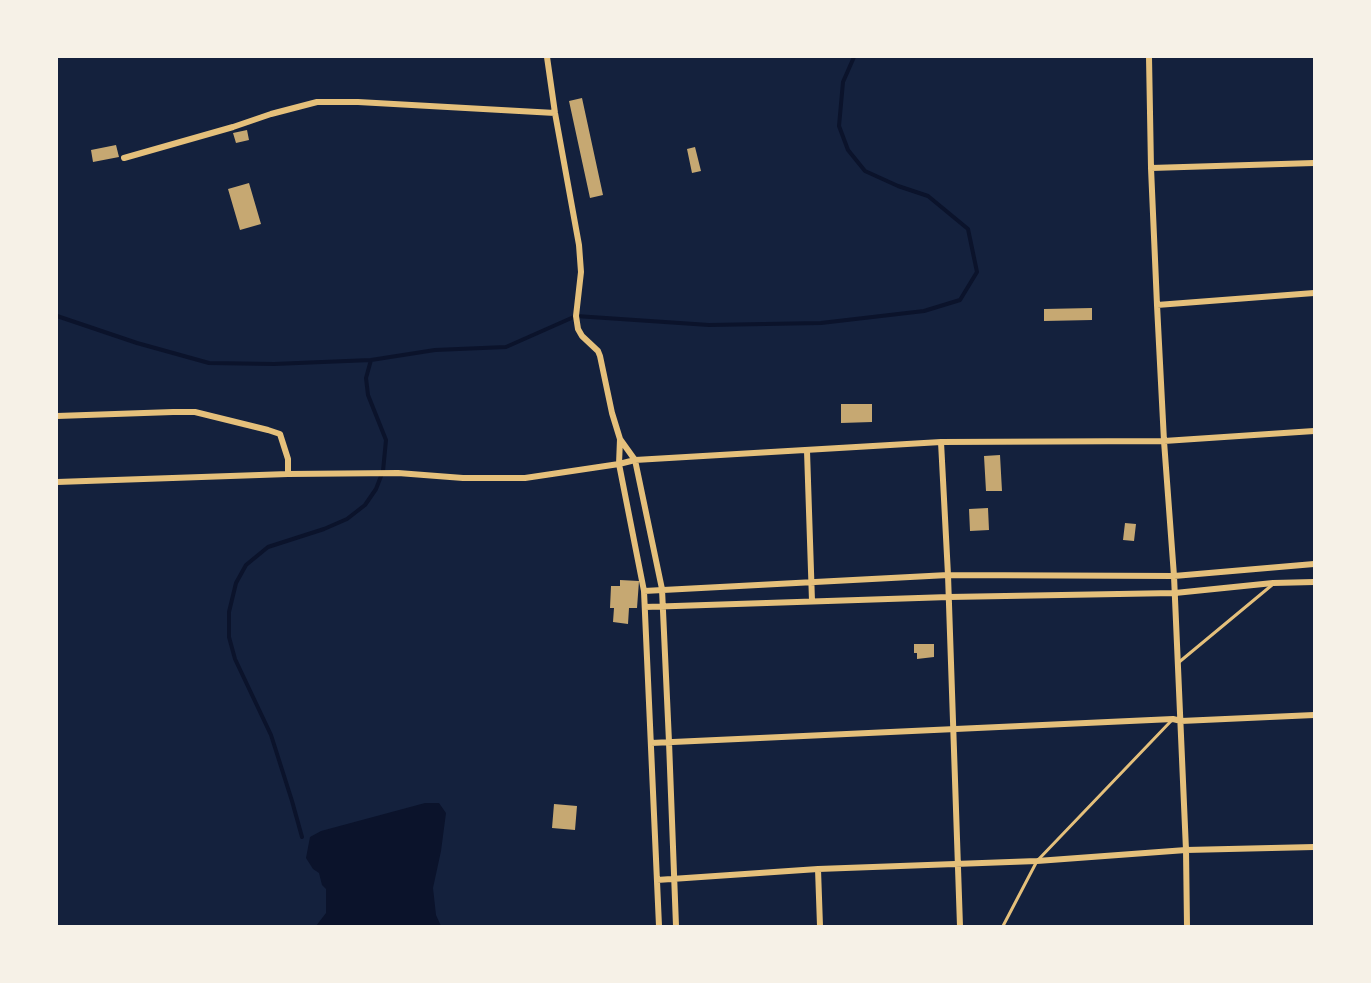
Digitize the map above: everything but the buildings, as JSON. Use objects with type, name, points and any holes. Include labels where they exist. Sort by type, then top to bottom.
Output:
[{"type":"street","points":[[547,57],[579,244],[581,272],[576,322],[582,336],[598,351],[600,356],[620,439],[619,464],[644,591],[659,926]]},
{"type":"street","points":[[1149,57],[1151,168],[1164,441],[1175,593],[1178,663],[1177,720],[1186,850],[1187,926]]},
{"type":"street","points":[[124,158],[316,102],[358,102],[555,113]]},
{"type":"street","points":[[1151,168],[1314,163]]},
{"type":"street","points":[[1157,305],[1314,293]]},
{"type":"street","points":[[57,416],[195,412],[268,430],[280,434],[288,459],[288,474]]},
{"type":"street","points":[[57,482],[288,474],[398,473],[463,478],[525,478],[635,460],[941,442],[1164,441],[1314,431]]},
{"type":"street","points":[[620,439],[635,460],[662,589],[676,926]]},
{"type":"street","points":[[941,442],[949,597],[960,926]]},
{"type":"street","points":[[807,451],[812,601]]},
{"type":"street","points":[[644,591],[948,575],[1174,576],[1314,564]]},
{"type":"street","points":[[645,607],[949,597],[1175,593],[1273,583],[1314,582]]},
{"type":"street","points":[[651,743],[1314,715]]},
{"type":"street","points":[[657,880],[818,869],[1037,861],[1186,850],[1314,847]]},
{"type":"street","points":[[818,869],[820,926]]},
{"type":"lane","points":[[1178,663],[1273,583]]},
{"type":"lane","points":[[1003,926],[1037,861],[1177,720]]},
{"type":"water","points":[[425,803],[439,803],[446,813],[433,888],[436,915],[441,926],[316,926],[326,913],[326,889],[322,885],[319,873],[313,869],[306,858],[310,837],[321,831]]},
{"type":"waterway","points":[[57,316],[137,343],[209,363],[274,364],[371,360],[435,350],[506,347],[576,316],[709,325],[821,323],[924,311],[960,300],[977,272],[968,229],[928,196],[865,171],[848,150],[839,126],[843,82],[854,57]]},
{"type":"waterway","points":[[302,837],[271,735],[235,659],[229,637],[229,612],[236,583],[246,565],[268,547],[347,519],[365,505],[376,489],[383,471],[386,440],[368,395],[366,378],[371,360]]}]
